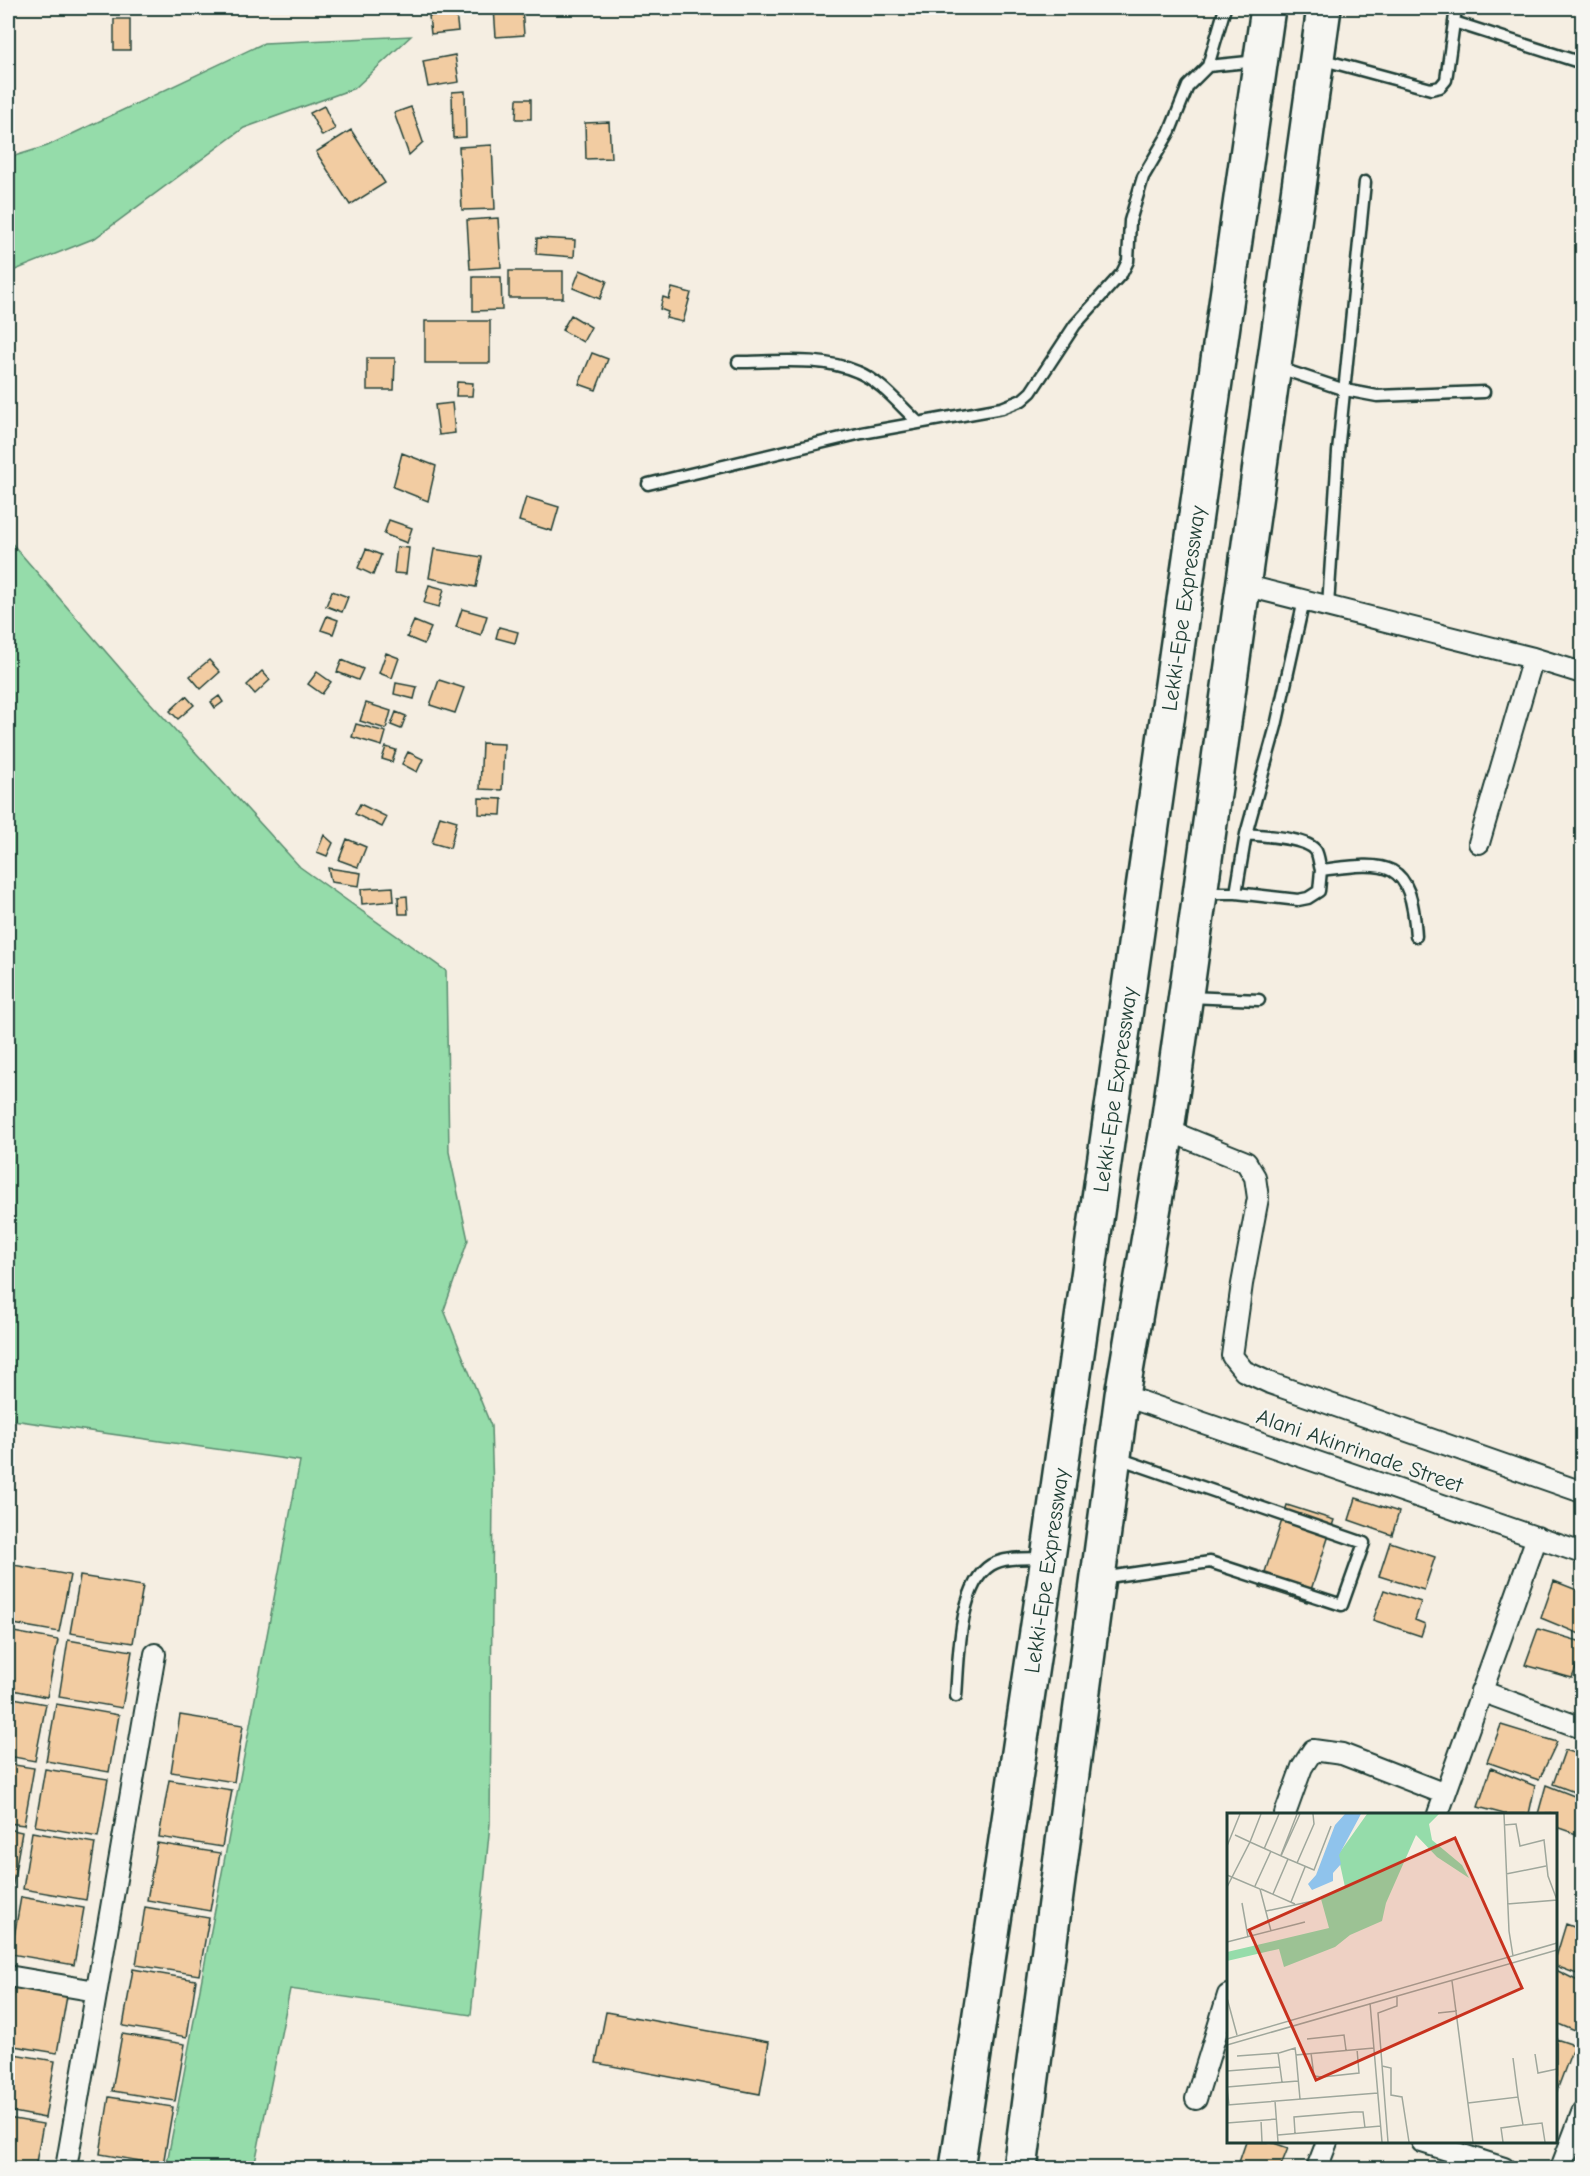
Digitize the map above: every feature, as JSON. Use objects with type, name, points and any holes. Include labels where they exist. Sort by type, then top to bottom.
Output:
[{"type":"highway","name":"Lekki-Epe Expressway","points":[[957,2169],[1048,1558],[1268,8]]},
{"type":"highway","points":[[1020,2169],[1122,1395],[1167,1130],[1324,8]]},
{"type":"street","points":[[1243,585],[1533,658],[1582,673]]},
{"type":"street","points":[[1479,843],[1533,658]]},
{"type":"street","points":[[1167,1130],[1246,1162],[1255,1177],[1258,1198],[1242,1284],[1232,1356],[1244,1371],[1270,1383],[1582,1492]]},
{"type":"street","name":"Alani Akinrinade Street","points":[[1122,1395],[1582,1553]]},
{"type":"street","points":[[1439,1813],[1480,1691],[1537,1537]]},
{"type":"street","points":[[66,2169],[155,1654]]},
{"type":"street","points":[[1480,1691],[1582,1728]]},
{"type":"street","points":[[1286,1813],[1302,1767],[1313,1750],[1342,1754],[1445,1794]]},
{"type":"street","points":[[8,1976],[96,1991]]},
{"type":"street","points":[[1196,2099],[1227,1998]]},
{"type":"street","points":[[1561,2169],[1582,2113]]},
{"type":"street","points":[[1317,2169],[1327,2143]]},
{"type":"street","points":[[1425,2143],[1504,2169]]},
{"type":"lane","points":[[648,484],[862,433],[1002,408],[1022,400],[1031,392],[1075,325],[1122,273],[1128,261],[1130,221],[1143,177],[1170,131],[1188,86],[1208,66],[1225,8]]},
{"type":"lane","points":[[1317,58],[1431,89],[1440,87],[1446,80],[1456,8]]},
{"type":"lane","points":[[1454,22],[1582,63]]},
{"type":"lane","points":[[1208,66],[1261,61]]},
{"type":"lane","points":[[1328,606],[1345,390],[1365,182]]},
{"type":"lane","points":[[738,362],[829,363],[859,372],[885,390],[919,423]]},
{"type":"lane","points":[[1274,367],[1345,390],[1390,398],[1484,392]]},
{"type":"lane","points":[[1236,893],[1246,834],[1276,726],[1304,600]]},
{"type":"lane","points":[[1201,893],[1236,893],[1298,900],[1308,898],[1319,891],[1321,870],[1317,853],[1311,846],[1300,842],[1246,834]]},
{"type":"lane","points":[[1321,870],[1368,864],[1397,873],[1413,903],[1416,936]]},
{"type":"lane","points":[[1186,997],[1259,1000]]},
{"type":"lane","points":[[1098,1579],[1210,1562],[1342,1605],[1364,1543],[1114,1457]]},
{"type":"lane","points":[[956,1696],[964,1617],[973,1585],[990,1566],[997,1563],[1048,1558]]},
{"type":"green space","points":[[411,36],[355,88],[244,128],[95,238],[8,273],[8,158],[47,146],[264,43]]},
{"type":"green space","points":[[8,539],[145,697],[300,867],[446,971],[449,1152],[468,1240],[444,1310],[491,1426],[493,1491],[490,1824],[471,2015],[290,1989],[254,2168],[166,2168],[300,1461],[13,1420],[8,1340]]},
{"type":"building","points":[[494,8],[522,8],[524,35],[496,37]]},
{"type":"building","points":[[456,13],[458,31],[431,34],[429,16]]},
{"type":"building","points":[[114,19],[130,19],[130,50],[114,50]]},
{"type":"building","points":[[455,55],[459,82],[428,87],[423,61]]},
{"type":"building","points":[[465,91],[466,137],[453,138],[452,92]]},
{"type":"building","points":[[517,99],[531,99],[531,119],[516,119]]},
{"type":"building","points":[[324,106],[335,129],[322,136],[310,113]]},
{"type":"building","points":[[411,107],[423,142],[409,155],[394,113]]},
{"type":"building","points":[[609,122],[611,158],[586,159],[585,123]]},
{"type":"building","points":[[351,130],[385,183],[350,205],[316,152]]},
{"type":"building","points":[[492,145],[495,209],[462,210],[459,147]]},
{"type":"building","points":[[498,218],[501,267],[470,269],[467,220]]},
{"type":"building","points":[[537,238],[575,240],[574,257],[536,254]]},
{"type":"building","points":[[580,270],[607,281],[600,299],[573,288]]},
{"type":"building","points":[[509,271],[563,271],[563,298],[509,298]]},
{"type":"building","points":[[473,277],[501,277],[502,310],[473,311]]},
{"type":"building","points":[[672,288],[691,293],[683,322],[666,318],[668,312],[660,309],[663,297],[669,299]]},
{"type":"building","points":[[571,315],[591,327],[583,342],[562,330]]},
{"type":"building","points":[[425,321],[490,321],[490,363],[425,363]]},
{"type":"building","points":[[592,353],[608,359],[596,390],[579,384]]},
{"type":"building","points":[[367,358],[395,358],[394,390],[367,390]]},
{"type":"building","points":[[457,382],[473,383],[472,396],[456,396]]},
{"type":"building","points":[[452,403],[455,433],[439,435],[435,405]]},
{"type":"building","points":[[402,453],[436,466],[428,501],[393,487]]},
{"type":"building","points":[[526,497],[559,507],[552,531],[519,521]]},
{"type":"building","points":[[389,520],[412,528],[407,543],[384,534]]},
{"type":"building","points":[[397,547],[409,548],[406,574],[394,573]]},
{"type":"building","points":[[366,549],[381,555],[373,575],[358,568]]},
{"type":"building","points":[[434,549],[482,557],[476,587],[429,578]]},
{"type":"building","points":[[429,585],[444,589],[439,607],[424,603]]},
{"type":"building","points":[[332,591],[348,597],[342,612],[326,606]]},
{"type":"building","points":[[462,609],[487,616],[481,635],[456,627]]},
{"type":"building","points":[[327,616],[338,620],[333,634],[321,630]]},
{"type":"building","points":[[414,621],[431,628],[424,644],[407,637]]},
{"type":"building","points":[[499,627],[518,632],[515,643],[496,638]]},
{"type":"building","points":[[386,653],[399,658],[392,678],[379,673]]},
{"type":"building","points":[[209,660],[220,672],[201,689],[190,676]]},
{"type":"building","points":[[342,660],[363,669],[358,680],[337,672]]},
{"type":"building","points":[[262,671],[270,680],[255,694],[247,685]]},
{"type":"building","points":[[317,672],[331,682],[322,694],[308,684]]},
{"type":"building","points":[[439,680],[464,688],[455,713],[430,705]]},
{"type":"building","points":[[396,683],[417,687],[414,699],[394,694]]},
{"type":"building","points":[[186,696],[194,705],[178,719],[170,711]]},
{"type":"building","points":[[219,696],[223,702],[215,708],[211,702]]},
{"type":"building","points":[[366,703],[391,711],[386,729],[360,721]]},
{"type":"building","points":[[396,712],[406,716],[401,729],[391,725]]},
{"type":"building","points":[[356,724],[386,732],[382,746],[352,737]]},
{"type":"building","points":[[482,743],[504,744],[502,790],[480,789]]},
{"type":"building","points":[[386,747],[396,750],[392,762],[382,759]]},
{"type":"building","points":[[408,752],[423,759],[417,772],[402,764]]},
{"type":"building","points":[[479,798],[502,799],[501,815],[479,814]]},
{"type":"building","points":[[360,804],[387,817],[382,827],[355,814]]},
{"type":"building","points":[[440,816],[457,821],[450,848],[432,843]]},
{"type":"building","points":[[324,835],[333,843],[327,856],[317,852]]},
{"type":"building","points":[[347,839],[366,847],[358,867],[339,860]]},
{"type":"building","points":[[328,868],[361,873],[359,886],[331,882]]},
{"type":"building","points":[[393,887],[394,901],[362,904],[361,889]]},
{"type":"building","points":[[407,896],[408,914],[399,914],[398,897]]},
{"type":"building","points":[[1356,1498],[1399,1512],[1392,1535],[1349,1520]]},
{"type":"building","points":[[1287,1505],[1334,1520],[1307,1602],[1260,1587]]},
{"type":"building","points":[[1390,1542],[1435,1557],[1424,1590],[1379,1576]]},
{"type":"building","points":[[8,1564],[70,1575],[59,1632],[8,1623]]},
{"type":"building","points":[[80,1576],[143,1586],[133,1643],[70,1633]]},
{"type":"building","points":[[1554,1581],[1582,1592],[1582,1635],[1541,1618]]},
{"type":"building","points":[[1384,1590],[1421,1602],[1415,1620],[1425,1624],[1421,1636],[1373,1620]]},
{"type":"building","points":[[1538,1629],[1582,1642],[1582,1653],[1572,1678],[1525,1665]]},
{"type":"building","points":[[8,1631],[58,1640],[47,1697],[8,1689]]},
{"type":"building","points":[[68,1640],[132,1651],[122,1708],[59,1697]]},
{"type":"building","points":[[8,1697],[46,1704],[35,1761],[8,1756]]},
{"type":"building","points":[[56,1704],[119,1715],[109,1772],[46,1761]]},
{"type":"building","points":[[180,1715],[243,1725],[234,1782],[171,1772]]},
{"type":"building","points":[[1501,1725],[1557,1742],[1539,1780],[1487,1762]]},
{"type":"building","points":[[1565,1750],[1582,1755],[1582,1795],[1553,1784]]},
{"type":"building","points":[[8,1764],[34,1768],[24,1825],[8,1823]]},
{"type":"building","points":[[1491,1768],[1535,1786],[1529,1813],[1500,1813],[1478,1807]]},
{"type":"building","points":[[45,1769],[108,1779],[98,1837],[35,1826]]},
{"type":"building","points":[[169,1780],[232,1790],[222,1847],[159,1837]]},
{"type":"building","points":[[1546,1785],[1582,1799],[1582,1836],[1557,1827],[1557,1813],[1538,1813]]},
{"type":"building","points":[[8,1829],[22,1832],[12,1889],[8,1888]]},
{"type":"building","points":[[32,1832],[95,1843],[86,1900],[23,1889]]},
{"type":"building","points":[[157,1843],[220,1853],[210,1911],[147,1900]]},
{"type":"building","points":[[21,1897],[84,1908],[74,1965],[11,1954]]},
{"type":"building","points":[[145,1907],[209,1918],[199,1975],[136,1965]]},
{"type":"building","points":[[1566,1924],[1582,1930],[1582,1976],[1557,1966],[1557,1954]]},
{"type":"building","points":[[133,1969],[196,1980],[187,2037],[123,2026]]},
{"type":"building","points":[[1557,1970],[1582,1983],[1582,2016],[1575,2031],[1557,2023]]},
{"type":"building","points":[[8,1986],[67,1996],[57,2053],[8,2045]]},
{"type":"building","points":[[606,2012],[769,2042],[760,2094],[596,2063]]},
{"type":"building","points":[[122,2034],[185,2044],[175,2101],[112,2091]]},
{"type":"building","points":[[1557,2039],[1574,2045],[1557,2090]]},
{"type":"building","points":[[8,2053],[55,2061],[45,2118],[8,2111]]},
{"type":"building","points":[[109,2097],[173,2107],[163,2165],[100,2154]]},
{"type":"building","points":[[8,2118],[43,2124],[35,2168],[8,2168]]},
{"type":"building","points":[[1246,2143],[1274,2143],[1288,2148],[1280,2168],[1237,2168]]},
{"type":"building","points":[[98,2162],[138,2168],[97,2168]]}]
